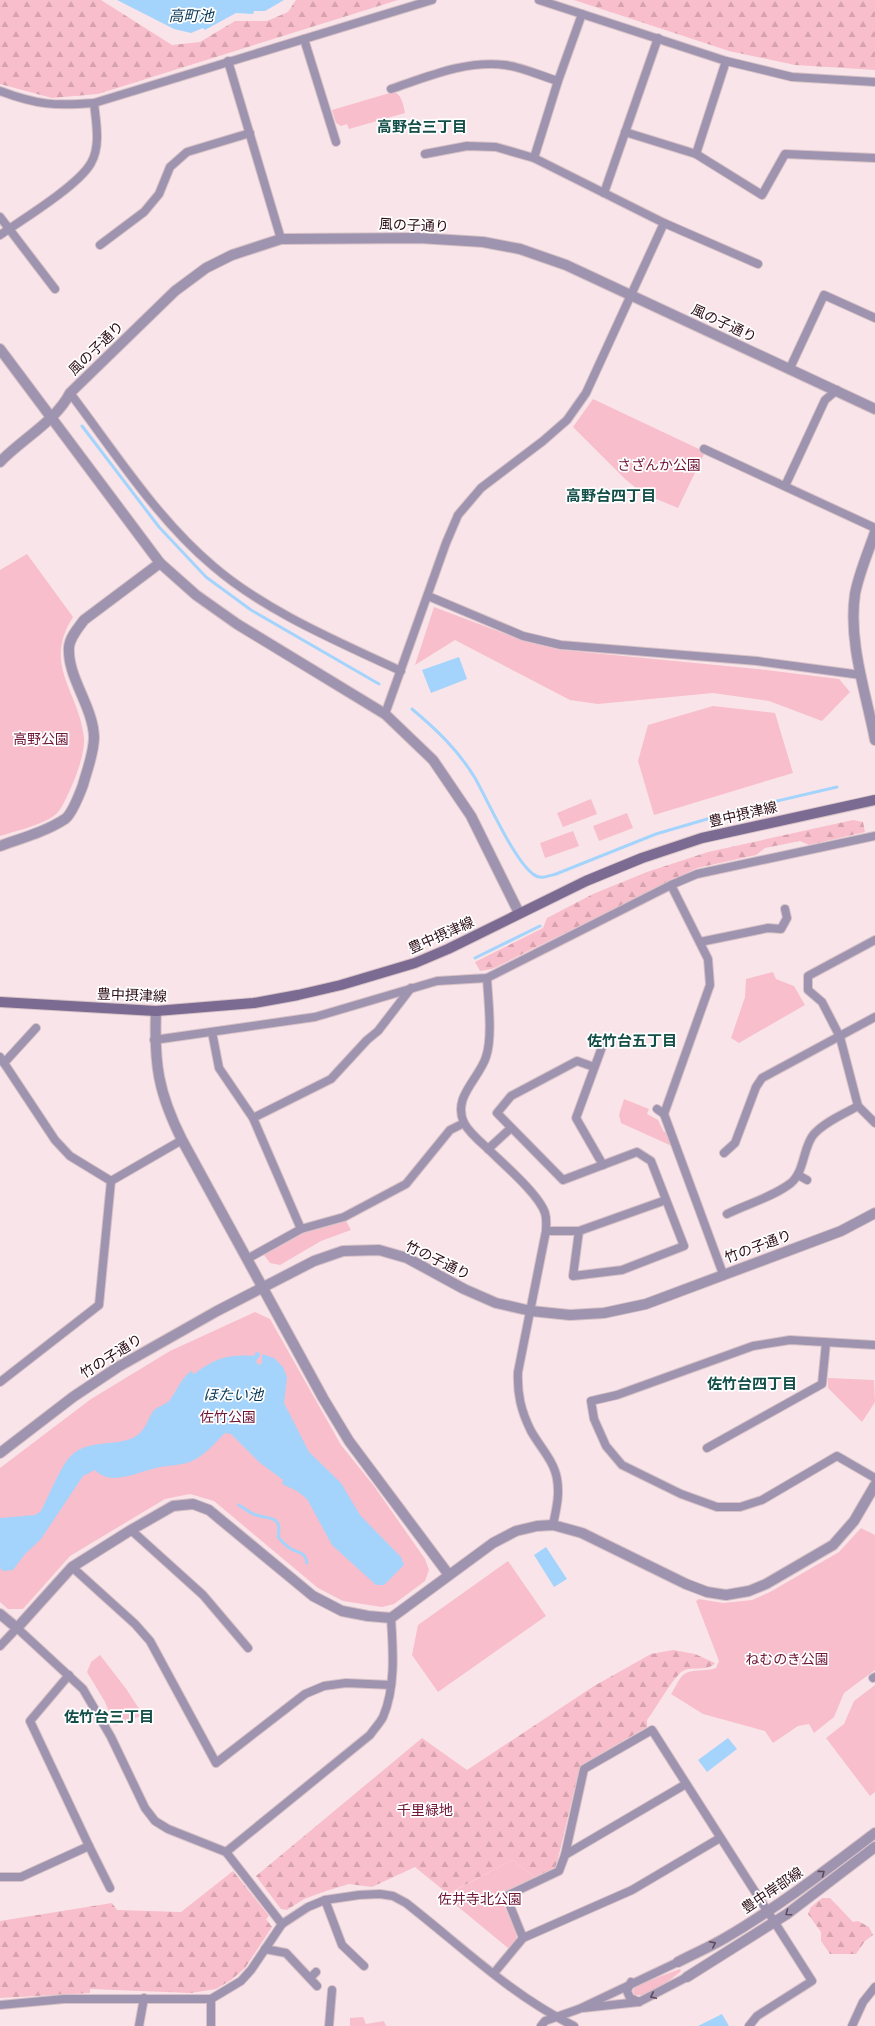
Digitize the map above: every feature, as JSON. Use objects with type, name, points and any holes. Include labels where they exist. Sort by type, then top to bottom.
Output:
[{"type":"main road","name":"豊中摂津線","points":[[0,1002],[156,1011],[254,1003],[341,985],[415,963],[448,949],[586,881],[642,858],[702,838],[875,800]]},
{"type":"street","points":[[0,91],[25,101],[59,106],[94,103],[432,0]]},
{"type":"street","points":[[539,0],[726,61],[792,77],[875,82]]},
{"type":"street","points":[[534,158],[558,81],[582,14]]},
{"type":"street","points":[[604,193],[658,38]]},
{"type":"street","points":[[304,39],[336,142]]},
{"type":"street","points":[[228,61],[282,239]]},
{"type":"street","points":[[696,154],[726,61]]},
{"type":"street","points":[[391,89],[446,71],[476,64],[505,65],[558,81]]},
{"type":"street","points":[[0,235],[74,182],[91,163],[97,142],[94,103]]},
{"type":"street","points":[[625,132],[696,154],[762,195],[785,154],[875,158]]},
{"type":"street","points":[[100,245],[144,212],[159,194],[170,167],[187,152],[250,133]]},
{"type":"street","points":[[425,154],[467,146],[496,147],[534,158],[664,223],[758,264]]},
{"type":"street","points":[[0,217],[55,289]]},
{"type":"street","points":[[385,714],[446,542],[458,515],[481,488],[567,420],[586,393],[664,223]]},
{"type":"street","name":"風の子通り","points":[[0,462],[34,431],[52,418],[64,406],[70,393],[174,291],[206,268],[232,255],[282,239],[405,238],[483,242],[520,249],[566,266],[790,368],[875,409]]},
{"type":"street","points":[[790,368],[824,295],[875,318]]},
{"type":"street","points":[[0,349],[160,563],[196,595],[237,624],[385,714],[433,760],[471,816],[519,913]]},
{"type":"street","points":[[784,486],[826,400],[837,390]]},
{"type":"street","points":[[70,393],[164,516],[213,566],[251,594],[315,631],[401,671]]},
{"type":"street","points":[[704,448],[875,528]]},
{"type":"street","points":[[875,532],[861,571],[855,595],[854,628],[861,675],[873,720],[875,740]]},
{"type":"street","points":[[0,846],[42,831],[66,818],[80,794],[94,738],[90,718],[71,664],[69,646],[75,631],[84,620],[160,563]]},
{"type":"street","points":[[428,596],[524,636],[561,645],[757,661],[861,675]]},
{"type":"street","points":[[154,1040],[315,1017],[437,981],[487,978],[671,885],[698,874],[875,836]]},
{"type":"street","points":[[664,1114],[710,985],[708,959],[671,885]]},
{"type":"street","points":[[700,942],[768,928],[781,929],[787,918],[785,909]]},
{"type":"street","points":[[875,940],[808,976],[808,990],[822,1002],[840,1037],[858,1106],[875,1123]]},
{"type":"street","points":[[487,978],[489,1041],[487,1056],[482,1068],[466,1091],[461,1104],[461,1114],[464,1123],[470,1131],[534,1195],[545,1212],[546,1231],[518,1372],[518,1391],[522,1410],[532,1431],[552,1462],[557,1479],[558,1500],[553,1525]]},
{"type":"street","points":[[253,1118],[331,1079],[367,1040],[378,1031],[411,988]]},
{"type":"street","points":[[156,1011],[154,1040],[159,1083],[168,1111],[182,1140],[323,1398],[349,1440],[449,1575]]},
{"type":"street","points":[[724,1153],[734,1143],[756,1087],[762,1078],[875,1017]]},
{"type":"street","points":[[36,1028],[2,1060],[55,1140],[70,1156],[111,1181]]},
{"type":"street","points":[[212,1032],[219,1068],[253,1118],[301,1229]]},
{"type":"street","points":[[602,1047],[576,1118],[603,1165]]},
{"type":"street","points":[[579,1231],[573,1276],[622,1270],[684,1246],[651,1161],[636,1152],[563,1180],[497,1113],[511,1096],[577,1061],[594,1067]]},
{"type":"street","points":[[727,1214],[791,1183],[798,1175],[813,1134],[830,1121],[858,1106]]},
{"type":"street","points":[[657,1109],[664,1114],[723,1274]]},
{"type":"street","points":[[247,1259],[301,1229],[344,1217],[406,1184],[450,1130],[464,1123]]},
{"type":"street","points":[[488,1149],[511,1128]]},
{"type":"street","points":[[111,1181],[182,1140]]},
{"type":"street","points":[[798,1175],[807,1180]]},
{"type":"street","points":[[0,1382],[99,1305],[111,1181]]},
{"type":"street","points":[[546,1231],[579,1231],[666,1200]]},
{"type":"street","name":"竹の子通り","points":[[0,1453],[73,1397],[118,1367],[216,1311],[314,1261],[344,1251],[379,1250],[408,1258],[464,1289],[496,1303],[531,1312],[570,1315],[604,1313],[646,1304],[841,1231],[875,1212]]},
{"type":"street","points":[[875,1345],[790,1340],[753,1346],[617,1395],[591,1401],[594,1419],[606,1446],[622,1465],[681,1494],[717,1507],[740,1508],[762,1500],[837,1456],[875,1478]]},
{"type":"street","points":[[707,1448],[822,1384],[826,1342]]},
{"type":"street","points":[[0,1646],[72,1567],[173,1506],[193,1504],[209,1510],[313,1596],[342,1611],[368,1616],[391,1618],[492,1543],[516,1531],[537,1526],[553,1525],[582,1533],[686,1584],[707,1592],[726,1595],[749,1591],[766,1584],[833,1545],[854,1521],[875,1485]]},
{"type":"street","points":[[131,1530],[203,1595],[248,1648]]},
{"type":"street","points":[[72,1567],[135,1624],[150,1641],[216,1763],[305,1694],[324,1686],[346,1683],[391,1685]]},
{"type":"street","points":[[0,1614],[83,1689],[92,1703],[145,1808],[155,1821],[168,1829],[226,1852],[282,1924]]},
{"type":"street","points":[[226,1852],[370,1735],[382,1718],[388,1702],[391,1685],[391,1618]]},
{"type":"street","points":[[69,1675],[30,1721],[110,1888]]},
{"type":"street","points":[[523,1938],[506,1896],[559,1871],[565,1855],[584,1769],[652,1730],[812,1981],[757,2016],[749,2026]]},
{"type":"street","points":[[565,1855],[686,1784]]},
{"type":"street","name":"豊中岸部線","points":[[678,1962],[724,1939],[768,1911],[803,1887],[875,1833]]},
{"type":"street","points":[[494,1973],[523,1938],[632,1890],[720,1838]]},
{"type":"street","points":[[0,1877],[21,1877],[89,1846]]},
{"type":"street","name":"豊中岸部線","points":[[687,1977],[775,1922],[875,1848]]},
{"type":"street","points":[[0,2005],[64,1999],[211,1999],[241,1981],[251,1970],[282,1924],[308,1907],[325,1900],[359,1895],[380,1894],[393,1896],[406,1903],[494,1973],[558,2017],[574,2026]]},
{"type":"street","points":[[325,1900],[342,1944],[364,1966]]},
{"type":"street","points":[[265,1949],[286,1953],[317,1986]]},
{"type":"street","points":[[541,2026],[545,2021],[579,2009],[631,1982],[678,1962]]},
{"type":"street","points":[[310,1978],[316,1972]]},
{"type":"street","points":[[579,2009],[640,2002],[687,1977]]},
{"type":"street","points":[[631,1982],[627,1991],[630,1998],[640,2002]]},
{"type":"street","points":[[852,2026],[863,2002],[875,1987]]},
{"type":"street","points":[[329,2026],[332,1990]]},
{"type":"street","points":[[140,2026],[144,1998]]},
{"type":"street","points":[[211,1999],[211,2026]]},
{"type":"green space","points":[[0,0],[101,0],[172,45],[200,42],[235,21],[267,21],[288,12],[296,0],[398,0],[98,94],[52,98],[0,84]]},
{"type":"green space","points":[[574,0],[875,0],[875,70],[795,65],[729,51]]},
{"type":"green space","points":[[393,92],[400,97],[405,113],[349,129],[347,124],[341,126],[336,123],[332,110]]},
{"type":"green space","name":"さざんか公園","points":[[593,399],[701,450],[704,454],[678,508],[642,493],[625,479],[573,427]]},
{"type":"green space","name":"高野公園","points":[[27,554],[73,617],[64,634],[61,650],[62,664],[65,678],[81,721],[84,744],[82,758],[75,778],[64,803],[56,814],[49,819],[25,829],[0,836],[0,570]]},
{"type":"green space","points":[[434,607],[524,641],[562,650],[757,669],[839,679],[850,692],[822,721],[769,701],[713,693],[598,704],[570,700],[455,640],[415,665]]},
{"type":"green space","points":[[713,706],[775,713],[793,773],[654,815],[638,761],[648,725]]},
{"type":"green space","points":[[591,799],[597,814],[563,827],[557,813]]},
{"type":"green space","points":[[627,813],[633,828],[599,841],[593,826]]},
{"type":"green space","points":[[853,820],[863,822],[865,832],[809,845],[800,841],[765,848],[756,855],[697,868],[492,969],[480,971],[475,962],[543,928],[547,918],[593,894],[647,872],[708,852]]},
{"type":"green space","points":[[573,831],[579,846],[545,858],[540,843]]},
{"type":"green space","points":[[773,972],[776,979],[794,986],[805,1005],[739,1043],[731,1038],[745,997],[746,979]]},
{"type":"green space","points":[[624,1099],[649,1109],[647,1114],[658,1120],[664,1132],[668,1131],[674,1147],[621,1123],[619,1115]]},
{"type":"green space","points":[[346,1221],[351,1230],[321,1241],[280,1265],[270,1263],[264,1255],[300,1234]]},
{"type":"green space","name":"佐竹公園","points":[[255,1312],[270,1319],[341,1445],[374,1486],[425,1559],[429,1570],[425,1581],[394,1604],[382,1607],[343,1601],[318,1588],[214,1501],[190,1494],[165,1499],[70,1556],[23,1609],[8,1609],[0,1602],[0,1468],[91,1399],[170,1351]]},
{"type":"green space","points":[[828,1378],[874,1380],[875,1402],[862,1422],[828,1388]]},
{"type":"green space","name":"ねむのき公園","points":[[861,1528],[875,1535],[875,1670],[844,1693],[834,1717],[814,1733],[809,1724],[798,1726],[773,1743],[765,1731],[703,1714],[671,1694],[683,1675],[695,1671],[716,1668],[719,1661],[696,1601],[699,1599],[723,1603],[752,1600],[770,1592],[839,1552]]},
{"type":"green space","points":[[508,1561],[546,1616],[438,1692],[412,1655],[418,1625]]},
{"type":"green space","name":"千里緑地","points":[[673,1650],[695,1654],[715,1663],[708,1668],[689,1669],[680,1673],[647,1720],[647,1727],[580,1766],[556,1867],[535,1877],[512,1860],[448,1894],[415,1867],[372,1887],[349,1884],[326,1891],[304,1899],[287,1910],[281,1909],[256,1876],[422,1738],[467,1770],[594,1686],[651,1654]]},
{"type":"green space","points":[[100,1655],[127,1690],[143,1715],[115,1726],[105,1702],[87,1672],[91,1662]]},
{"type":"green space","points":[[875,1685],[875,1792],[870,1796],[826,1738],[844,1724],[854,1701]]},
{"type":"green space","name":"佐井寺北公園","points":[[512,1860],[535,1877],[499,1894],[516,1932],[517,1939],[508,1948],[445,1896]]},
{"type":"green space","points":[[233,1871],[269,1916],[266,1919],[272,1927],[245,1968],[231,1980],[216,1989],[191,1993],[90,1989],[90,1993],[0,1998],[0,1921],[112,1903],[117,1910],[181,1912]]},
{"type":"green space","points":[[822,1898],[830,1898],[853,1922],[858,1921],[869,1927],[873,1935],[865,1941],[856,1954],[830,1954],[821,1941],[821,1932],[808,1914],[811,1907]]},
{"type":"green space","points":[[680,1969],[681,1971],[659,1988],[647,1994],[634,1995],[633,1991],[635,1987],[640,1984]]},
{"type":"green space","points":[[363,2017],[366,2024],[384,2021],[386,2026],[350,2026],[350,2018]]},
{"type":"water","name":"高町池","points":[[117,0],[284,0],[265,11],[254,11],[253,14],[236,13],[205,30],[203,28],[191,33],[174,29]]},
{"type":"water","points":[[459,657],[467,679],[431,693],[422,670]]},
{"type":"water","name":"ほたい池","points":[[256,1352],[260,1353],[259,1358],[256,1360],[259,1365],[262,1363],[262,1354],[274,1358],[283,1367],[287,1377],[284,1403],[309,1452],[341,1483],[360,1515],[401,1557],[404,1565],[384,1585],[376,1585],[332,1545],[307,1499],[297,1491],[282,1484],[283,1480],[259,1462],[231,1434],[225,1433],[206,1452],[188,1463],[165,1466],[116,1478],[101,1475],[95,1470],[83,1476],[41,1539],[25,1554],[13,1570],[3,1571],[0,1568],[0,1518],[35,1515],[41,1511],[65,1463],[74,1453],[82,1448],[90,1446],[134,1438],[140,1433],[154,1410],[170,1400],[181,1382],[191,1371],[194,1374],[209,1364],[222,1358],[254,1356]]},
{"type":"water","points":[[546,1547],[567,1579],[554,1587],[534,1555]]},
{"type":"water","points":[[728,1738],[737,1749],[707,1772],[698,1760]]},
{"type":"water","points":[[722,2014],[729,2026],[698,2026]]},
{"type":"waterway","points":[[82,426],[159,527],[206,577],[251,610],[379,684]]},
{"type":"waterway","points":[[412,709],[462,758],[475,778],[510,844],[526,867],[538,877],[556,874],[656,834],[738,810],[837,787]]},
{"type":"waterway","points":[[475,958],[540,926]]},
{"type":"waterway","points":[[239,1505],[249,1512],[276,1521],[279,1530],[278,1537],[290,1548],[302,1554],[307,1563]]},
{"type":"district","name":"高野台三丁目","points":[[422,127]]},
{"type":"district","name":"高野台四丁目","points":[[611,496]]},
{"type":"district","name":"佐竹台五丁目","points":[[632,1041]]},
{"type":"district","name":"佐竹台四丁目","points":[[752,1384]]},
{"type":"district","name":"佐竹台三丁目","points":[[109,1717]]}]
